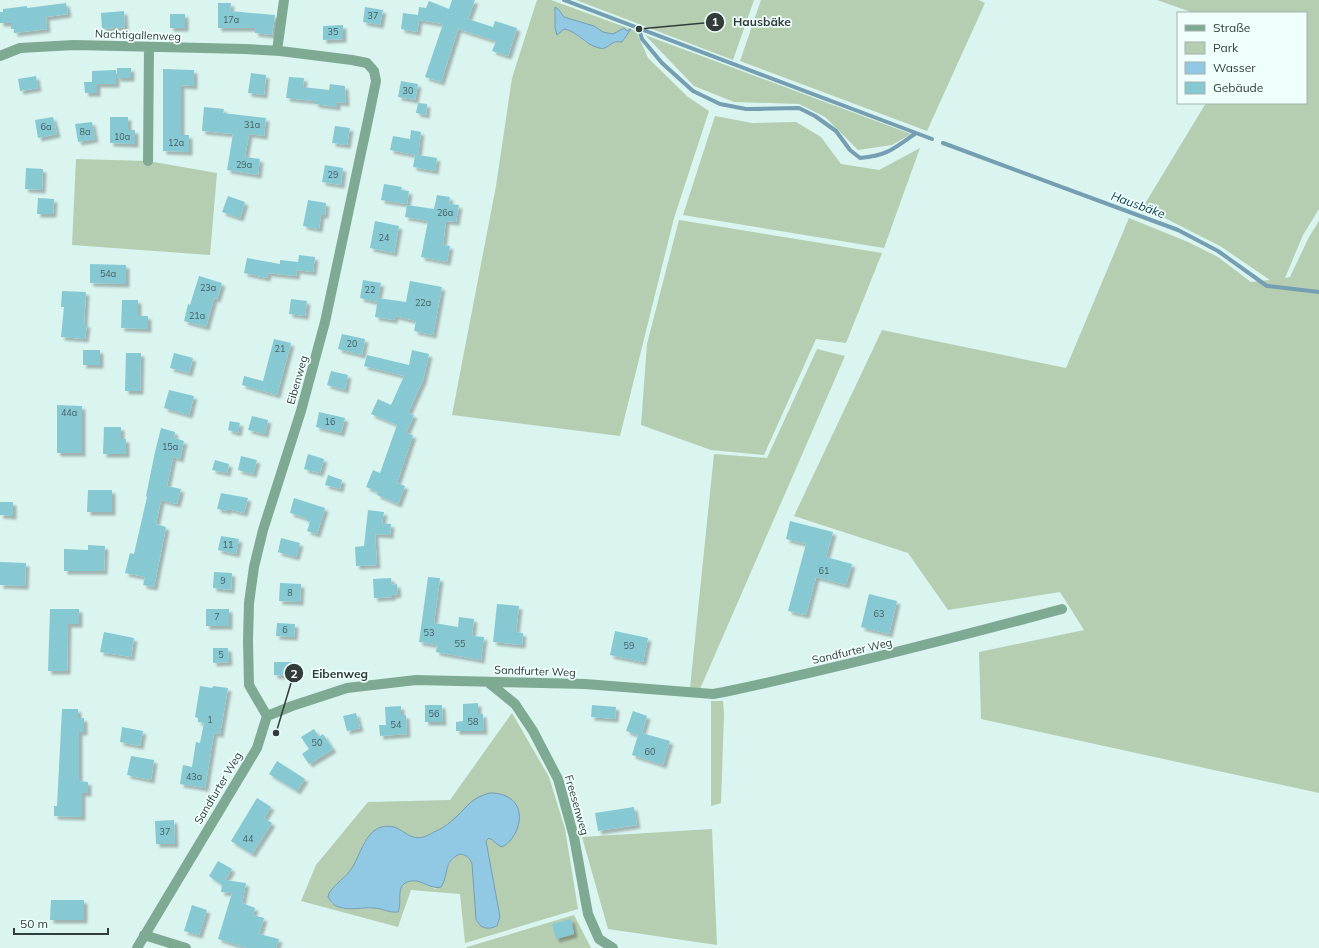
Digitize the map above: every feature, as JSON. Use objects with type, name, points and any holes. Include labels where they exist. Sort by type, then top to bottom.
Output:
[{"type":"street","points":[[277,51],[284,0]]},
{"type":"street","name":"Nachtigallenweg","points":[[0,56],[20,48],[84,45],[277,51],[352,60]]},
{"type":"street","points":[[148,161],[149,47]]},
{"type":"street","name":"Eibenweg","points":[[267,716],[249,685],[249,603],[254,567],[263,530],[318,351],[376,81],[374,71],[367,63],[352,60]]},
{"type":"street","name":"Sandfurter Weg","points":[[137,948],[256,748],[267,716],[292,706],[347,688],[416,680],[585,684],[713,694],[913,649],[1062,609]]},
{"type":"street","name":"Freesenweg","points":[[488,682],[515,704],[533,731],[558,779],[574,838],[588,914],[599,938],[613,948]]},
{"type":"street","points":[[144,935],[186,948]]},
{"type":"green space","points":[[537,0],[551,0],[636,31],[648,58],[688,97],[709,111],[674,218],[620,436],[452,415],[496,186],[512,78]],"holes":[[[559,10],[564,17],[594,26],[603,32],[613,35],[624,28],[627,31],[630,30],[622,42],[615,42],[599,48],[585,42],[569,29],[564,29],[557,34]]]},
{"type":"green space","points":[[576,0],[754,0],[733,60]]},
{"type":"green space","points":[[761,0],[979,0],[985,3],[927,131],[740,61]]},
{"type":"green space","points":[[1157,0],[1319,0],[1319,209],[1303,235],[1285,278],[1290,277],[1309,237],[1319,221],[1319,793],[981,719],[979,652],[1084,630],[1060,592],[948,610],[908,553],[794,516],[882,330],[1066,368],[1129,218],[1188,242],[1218,257],[1251,282],[1270,280],[1220,246],[1143,207],[1205,104],[1307,104],[1307,12],[1191,12]]},
{"type":"green space","points":[[645,35],[911,134],[892,145],[858,150],[825,117],[799,104],[734,102],[694,86]]},
{"type":"green space","points":[[715,116],[752,123],[796,122],[821,137],[841,164],[879,170],[920,148],[884,248],[683,215]]},
{"type":"green space","points":[[76,159],[148,161],[217,173],[210,255],[72,245]]},
{"type":"green space","points":[[679,220],[882,253],[846,343],[816,339],[764,455],[711,450],[641,425],[647,344]]},
{"type":"green space","points":[[817,349],[845,356],[700,689],[690,688],[714,454],[767,458]]},
{"type":"green space","points":[[711,701],[723,701],[724,714],[721,803],[711,806]]},
{"type":"green space","points":[[512,713],[549,777],[565,829],[578,909],[465,943],[460,894],[411,890],[398,927],[301,901],[316,865],[368,802],[450,800]],"holes":[[[458,816],[508,844],[488,838],[486,841],[500,917],[478,924],[476,919],[472,864],[468,856],[461,854],[452,859],[436,889],[418,881],[406,881],[400,889],[398,912],[375,908],[345,909],[331,903],[332,888],[353,867],[365,841],[403,832],[414,838],[423,838],[439,830]]]},
{"type":"green space","points":[[712,829],[717,945],[608,929],[582,837]]},
{"type":"green space","points":[[574,915],[591,948],[466,948],[467,947]]},
{"type":"water","points":[[555,7],[564,17],[594,26],[603,32],[613,34],[624,28],[627,31],[631,29],[622,42],[615,42],[605,48],[599,48],[589,44],[569,30],[564,29],[557,35],[555,28]]},
{"type":"water","points":[[490,793],[506,796],[516,804],[519,810],[516,831],[508,843],[502,847],[489,838],[486,841],[500,917],[497,926],[490,928],[482,927],[476,919],[472,864],[468,857],[460,854],[451,860],[441,887],[437,888],[415,881],[402,885],[398,912],[376,908],[343,908],[336,906],[329,899],[329,893],[334,886],[350,872],[367,839],[371,833],[377,829],[385,826],[394,827],[417,838],[424,837],[446,825],[467,805],[478,797]]},
{"type":"building","points":[[452,0],[475,0],[468,19],[493,27],[495,21],[517,28],[508,56],[492,51],[496,41],[458,29],[441,82],[425,77],[443,24],[419,20],[417,32],[401,29],[403,13],[418,15],[419,7],[426,8],[429,1],[449,9]]},
{"type":"building","points":[[66,3],[68,14],[46,17],[47,29],[14,33],[14,29],[11,29],[11,23],[0,23],[0,12],[3,12],[3,9],[27,6],[27,8]]},
{"type":"building","points":[[218,3],[231,3],[230,11],[275,15],[272,35],[255,33],[255,28],[218,28]]},
{"type":"building","points":[[365,7],[383,10],[380,25],[363,22]]},
{"type":"building","points":[[124,11],[125,27],[102,29],[101,13]]},
{"type":"building","points":[[170,14],[185,14],[185,28],[170,28]]},
{"type":"building","points":[[343,25],[343,39],[323,40],[323,26]]},
{"type":"building","points":[[117,68],[131,68],[131,78],[117,78]]},
{"type":"building","points":[[163,69],[194,70],[194,86],[181,85],[181,135],[189,135],[189,152],[163,151]]},
{"type":"building","points":[[116,70],[116,84],[97,84],[97,93],[85,93],[84,82],[92,82],[92,71]]},
{"type":"building","points":[[251,73],[266,75],[264,95],[248,93]]},
{"type":"building","points":[[36,76],[38,88],[20,91],[18,79]]},
{"type":"building","points":[[289,77],[304,78],[303,87],[329,90],[330,84],[345,86],[346,103],[337,102],[337,107],[315,104],[315,101],[286,98]]},
{"type":"building","points":[[401,81],[418,84],[415,100],[398,97]]},
{"type":"building","points":[[418,103],[427,104],[426,115],[416,113]]},
{"type":"building","points":[[204,107],[224,109],[223,113],[266,118],[264,136],[249,134],[245,157],[260,159],[258,175],[227,170],[233,134],[202,131]]},
{"type":"building","points":[[53,117],[57,134],[38,138],[35,120]]},
{"type":"building","points":[[110,117],[128,117],[128,130],[135,130],[135,144],[110,143]]},
{"type":"building","points":[[92,122],[95,139],[78,142],[75,124]]},
{"type":"building","points":[[335,126],[350,128],[347,145],[332,143]]},
{"type":"building","points":[[411,130],[421,132],[418,155],[437,158],[435,171],[413,167],[415,155],[390,150],[393,136],[410,139]]},
{"type":"building","points":[[325,165],[343,168],[341,185],[322,182]]},
{"type":"building","points":[[26,168],[43,169],[42,190],[25,189]]},
{"type":"building","points":[[384,184],[402,187],[401,190],[409,191],[407,204],[381,200]]},
{"type":"building","points":[[437,195],[450,197],[449,204],[459,205],[456,222],[446,221],[443,245],[450,246],[447,262],[421,257],[428,221],[405,217],[407,205],[434,209]]},
{"type":"building","points":[[228,196],[245,202],[240,218],[222,212]]},
{"type":"building","points":[[38,198],[54,199],[53,214],[37,214]]},
{"type":"building","points":[[308,200],[326,203],[325,215],[321,215],[319,229],[303,226]]},
{"type":"building","points":[[375,221],[399,226],[394,253],[370,248]]},
{"type":"building","points":[[299,255],[315,257],[313,272],[297,270]]},
{"type":"building","points":[[247,258],[280,264],[280,260],[298,262],[296,276],[268,273],[267,278],[244,273]]},
{"type":"building","points":[[90,264],[126,265],[126,284],[90,283]]},
{"type":"building","points":[[199,276],[222,283],[217,299],[214,298],[206,327],[184,321],[188,304],[190,305]]},
{"type":"building","points":[[363,280],[381,283],[377,302],[360,298]]},
{"type":"building","points":[[410,281],[442,287],[433,335],[414,331],[416,321],[395,316],[394,320],[375,317],[378,298],[406,302]]},
{"type":"building","points":[[62,291],[86,292],[84,324],[87,324],[85,339],[61,337],[64,307],[61,307]]},
{"type":"building","points":[[291,299],[307,301],[305,316],[289,314]]},
{"type":"building","points":[[122,300],[138,300],[138,316],[148,316],[148,329],[121,328]]},
{"type":"building","points":[[342,334],[365,339],[362,355],[338,349]]},
{"type":"building","points":[[274,339],[291,343],[277,395],[242,385],[244,376],[263,381]]},
{"type":"building","points":[[83,350],[100,350],[100,365],[83,365]]},
{"type":"building","points":[[412,350],[429,354],[423,380],[408,413],[414,415],[406,433],[413,435],[397,483],[405,486],[398,504],[377,495],[378,492],[366,487],[373,470],[380,473],[397,425],[371,414],[378,399],[391,405],[404,376],[364,366],[367,355],[409,365]]},
{"type":"building","points":[[126,353],[141,353],[140,391],[125,391]]},
{"type":"building","points":[[174,353],[193,358],[189,373],[170,368]]},
{"type":"building","points":[[331,371],[348,375],[345,390],[327,385]]},
{"type":"building","points":[[169,390],[194,396],[189,415],[164,408]]},
{"type":"building","points":[[57,405],[82,406],[82,453],[57,453]]},
{"type":"building","points":[[319,412],[345,418],[341,433],[316,427]]},
{"type":"building","points":[[252,416],[268,420],[265,434],[248,430]]},
{"type":"building","points":[[230,421],[240,423],[238,433],[228,430]]},
{"type":"building","points":[[104,427],[121,427],[121,439],[126,439],[126,454],[103,454]]},
{"type":"building","points":[[161,428],[175,432],[174,438],[184,441],[180,459],[173,457],[167,486],[181,489],[177,504],[161,500],[156,524],[166,527],[154,587],[143,585],[145,577],[125,573],[130,553],[134,554]]},
{"type":"building","points":[[308,454],[324,459],[320,473],[304,469]]},
{"type":"building","points":[[241,456],[257,460],[253,474],[238,470]]},
{"type":"building","points":[[215,460],[229,464],[227,473],[212,470]]},
{"type":"building","points":[[328,475],[342,480],[340,489],[325,485]]},
{"type":"building","points":[[88,490],[112,490],[112,512],[87,512]]},
{"type":"building","points":[[221,493],[248,498],[244,513],[228,509],[228,511],[217,509]]},
{"type":"building","points":[[294,498],[325,508],[317,534],[307,531],[310,522],[305,520],[306,518],[290,513]]},
{"type":"building","points":[[0,502],[13,502],[13,516],[0,515]]},
{"type":"building","points":[[368,510],[384,512],[382,523],[391,524],[390,535],[375,534],[377,565],[356,566],[355,547],[364,546]]},
{"type":"building","points":[[790,521],[833,532],[826,557],[852,564],[846,585],[816,577],[806,615],[788,611],[806,544],[786,539]]},
{"type":"building","points":[[221,536],[239,539],[236,554],[218,550]]},
{"type":"building","points":[[281,538],[300,543],[296,557],[278,552]]},
{"type":"building","points":[[88,545],[105,546],[104,571],[64,571],[64,549],[88,550]]},
{"type":"building","points":[[0,562],[26,563],[25,586],[0,585]]},
{"type":"building","points":[[214,572],[232,573],[231,590],[213,588]]},
{"type":"building","points":[[428,577],[440,578],[434,623],[458,627],[459,617],[474,619],[472,636],[484,637],[481,660],[436,652],[437,645],[419,642]]},
{"type":"building","points":[[391,578],[392,585],[397,584],[398,594],[392,595],[392,597],[374,598],[373,579]]},
{"type":"building","points":[[280,583],[301,584],[300,602],[279,601]]},
{"type":"building","points":[[869,594],[897,601],[889,634],[861,627]]},
{"type":"building","points":[[497,604],[519,606],[516,632],[523,633],[522,645],[493,642]]},
{"type":"building","points":[[50,609],[79,609],[79,624],[68,624],[67,671],[48,671]]},
{"type":"building","points":[[206,609],[229,609],[229,626],[206,626]]},
{"type":"building","points":[[277,623],[295,624],[294,637],[276,636]]},
{"type":"building","points":[[615,631],[648,638],[643,662],[610,655]]},
{"type":"building","points":[[104,632],[134,638],[131,657],[100,652]]},
{"type":"building","points":[[213,648],[228,648],[229,662],[213,663]]},
{"type":"building","points":[[274,662],[292,662],[291,676],[274,675]]},
{"type":"building","points":[[200,686],[228,688],[220,734],[214,733],[205,788],[180,784],[183,765],[192,767],[196,742],[200,743],[204,723],[198,722],[198,718],[195,717]]},
{"type":"building","points":[[478,703],[478,714],[483,714],[484,731],[456,731],[456,722],[463,721],[463,704]]},
{"type":"building","points":[[425,705],[442,705],[443,722],[425,722]]},
{"type":"building","points":[[592,705],[616,707],[615,719],[591,717]]},
{"type":"building","points":[[401,706],[401,715],[406,715],[407,734],[380,736],[379,725],[386,725],[385,707]]},
{"type":"building","points":[[62,709],[78,709],[78,718],[84,718],[84,732],[79,732],[79,781],[88,782],[88,793],[82,793],[82,817],[54,816],[54,806],[57,806]]},
{"type":"building","points":[[633,711],[647,716],[642,733],[670,741],[663,765],[632,755],[638,735],[626,731]]},
{"type":"building","points":[[356,713],[360,728],[347,731],[343,716]]},
{"type":"building","points":[[122,727],[143,731],[140,746],[120,742]]},
{"type":"building","points":[[314,729],[319,737],[323,734],[333,749],[309,764],[302,754],[309,749],[301,737]]},
{"type":"building","points":[[131,756],[154,760],[151,780],[127,775]]},
{"type":"building","points":[[277,761],[305,779],[297,791],[269,774]]},
{"type":"building","points":[[257,798],[271,807],[264,818],[272,823],[252,854],[231,841]]},
{"type":"building","points":[[634,807],[637,825],[598,831],[595,813]]},
{"type":"building","points":[[174,820],[175,844],[156,844],[155,821]]},
{"type":"building","points":[[218,861],[232,869],[225,880],[246,883],[242,903],[255,908],[253,915],[264,918],[259,934],[279,939],[276,948],[247,948],[218,939],[232,893],[221,892],[222,885],[209,876]]},
{"type":"building","points":[[51,900],[84,900],[84,920],[50,920]]},
{"type":"building","points":[[192,905],[207,910],[199,935],[184,931]]},
{"type":"building","points":[[571,919],[574,934],[556,939],[552,924]]},
{"type":"waterway","name":"Hausbäke","points":[[564,0],[932,139]]},
{"type":"waterway","points":[[639,29],[642,39],[662,63],[693,91],[720,104],[746,109],[799,108],[815,116],[836,131],[850,150],[860,158],[884,153],[896,147],[916,133]]},
{"type":"waterway","name":"Hausbäke","points":[[943,143],[1178,230],[1218,251],[1267,286],[1319,292]]},
{"type":"place","name":"Hausbäke","points":[[639,29]]},
{"type":"place","name":"Eibenweg","points":[[276,733]]}]
